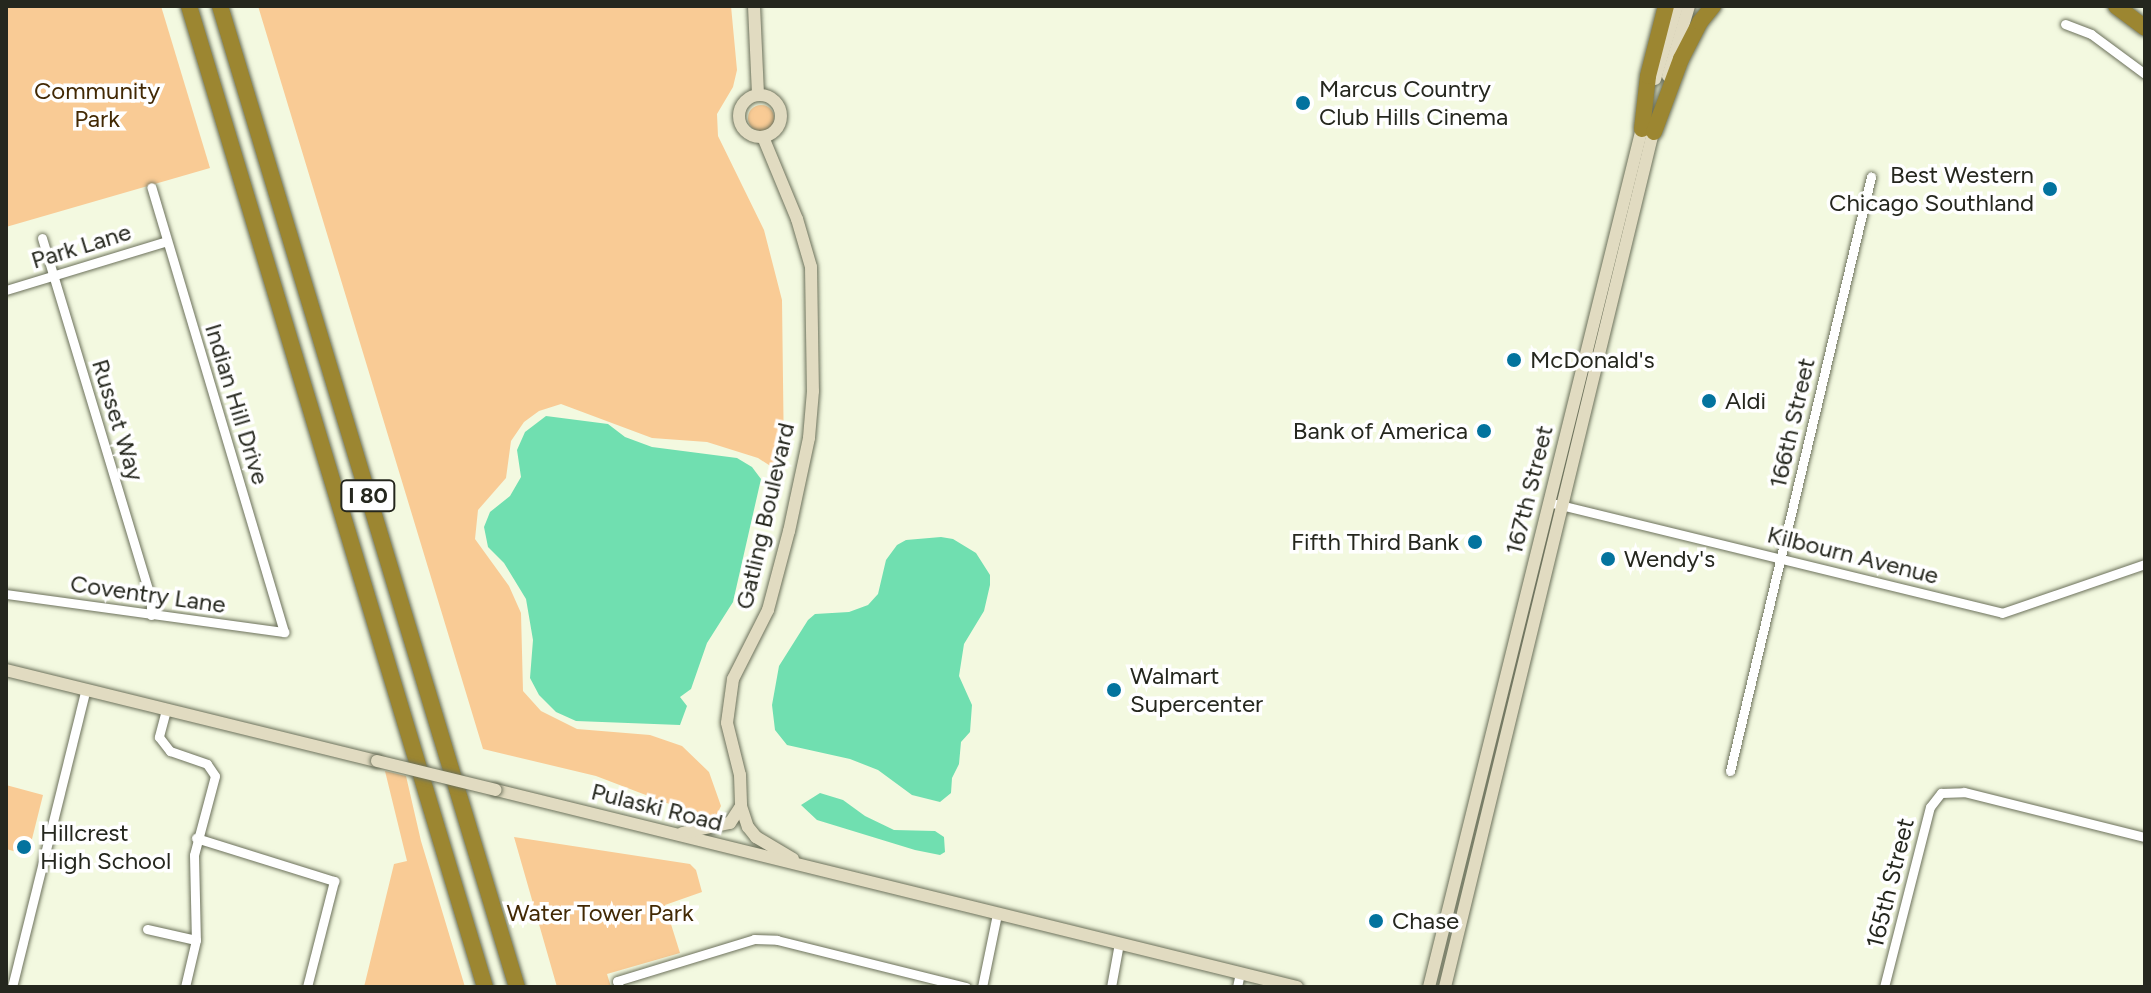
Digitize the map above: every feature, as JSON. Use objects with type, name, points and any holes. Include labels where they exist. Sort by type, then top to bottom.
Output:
[{"type":"highway","name":"I 80","points":[[189,6],[485,987]]},
{"type":"highway","name":"I 80","points":[[220,6],[517,987]]},
{"type":"highway","points":[[1648,131],[1648,76],[1666,6]]},
{"type":"highway","points":[[1648,131],[1700,22],[1713,6]]},
{"type":"highway","points":[[2116,6],[2145,28]]},
{"type":"main road","points":[[754,6],[758,94]]},
{"type":"main road","name":"167th Street","points":[[1445,987],[1564,506],[1677,6]]},
{"type":"main road","name":"167th Street","points":[[1429,987],[1548,502],[1648,131],[1689,6]]},
{"type":"main road","points":[[758,94],[774,101],[781,112],[775,131],[763,137],[749,134],[738,116],[743,102],[758,94]]},
{"type":"main road","name":"Gatling Boulevard","points":[[763,137],[797,219],[811,267],[813,391],[803,469],[768,610],[739,665],[729,694],[728,737],[740,775],[741,806],[756,837],[807,867]]},
{"type":"main road","name":"Pulaski Road","points":[[6,670],[1297,987]]},
{"type":"main road","points":[[678,834],[730,823],[741,806]]},
{"type":"street","points":[[2065,24],[2091,34],[2145,74]]},
{"type":"street","name":"166th Street","points":[[1730,771],[1871,177]]},
{"type":"street","name":"Indian Hill Drive","points":[[151,187],[284,632]]},
{"type":"street","name":"Russet Way","points":[[42,238],[151,598],[151,615]]},
{"type":"street","name":"Park Lane","points":[[6,290],[167,241]]},
{"type":"street","name":"Kilbourn Avenue","points":[[1548,502],[2002,613],[2145,564]]},
{"type":"street","name":"Coventry Lane","points":[[6,594],[284,632]]},
{"type":"street","points":[[12,987],[86,689]]},
{"type":"street","points":[[166,710],[159,737],[170,751],[207,764],[215,776],[196,838],[196,940],[185,987]]},
{"type":"street","name":"165th Street","points":[[1884,987],[1930,807],[1941,793],[1964,792],[2145,837]]},
{"type":"street","points":[[196,838],[334,881],[307,987]]},
{"type":"street","points":[[982,987],[997,914]]},
{"type":"street","points":[[147,929],[196,940]]},
{"type":"street","points":[[618,984],[754,939],[777,940],[966,987]]},
{"type":"street","points":[[1111,987],[1119,943]]},
{"type":"street","points":[[1237,987],[1240,973]]},
{"type":"green space","name":"Community Park","points":[[6,6],[161,6],[210,168],[6,227]]},
{"type":"green space","points":[[258,6],[731,6],[737,70],[733,87],[717,114],[718,136],[764,230],[782,300],[784,460],[775,469],[758,458],[707,442],[652,438],[561,404],[539,411],[524,422],[511,441],[506,478],[478,510],[475,539],[509,586],[521,613],[523,691],[541,711],[577,729],[650,735],[682,746],[709,772],[721,806],[715,818],[698,824],[684,818],[672,805],[596,776],[483,749]]},
{"type":"green space","points":[[761,105],[770,109],[774,118],[770,127],[761,131],[752,127],[748,118],[752,109]]},
{"type":"green space","points":[[385,771],[406,776],[421,841],[465,987],[364,987],[394,864],[407,861]]},
{"type":"green space","points":[[6,785],[43,795],[28,855],[6,849]]},
{"type":"green space","name":"Water Tower Park","points":[[514,837],[690,864],[696,870],[702,892],[665,905],[680,953],[607,974],[611,987],[557,987]]},
{"type":"shaded area","points":[[546,416],[608,424],[625,437],[652,447],[737,458],[752,467],[761,479],[733,602],[707,643],[691,689],[680,697],[687,706],[680,725],[576,721],[556,712],[539,695],[530,678],[533,640],[526,599],[504,563],[488,547],[484,527],[490,512],[510,496],[521,477],[517,450],[525,432]]},
{"type":"shaded area","points":[[953,539],[976,553],[990,575],[990,585],[984,611],[964,644],[959,676],[972,705],[970,732],[961,742],[951,793],[940,802],[912,795],[878,770],[850,759],[787,745],[775,730],[772,705],[779,666],[808,620],[815,614],[849,612],[868,605],[878,594],[886,560],[897,545],[906,540]]},
{"type":"shaded area","points":[[820,793],[843,800],[865,816],[894,830],[935,831],[944,837],[945,852],[940,855],[915,850],[817,820],[801,805]]},
{"type":"place","name":"Marcus Country Club Hills Cinema","points":[[1303,103]]},
{"type":"place","name":"Best Western Chicago Southland","points":[[2050,189]]},
{"type":"place","name":"McDonald's","points":[[1514,360]]},
{"type":"place","name":"Aldi","points":[[1709,401]]},
{"type":"place","name":"Bank of America","points":[[1484,431]]},
{"type":"place","name":"Fifth Third Bank","points":[[1475,542]]},
{"type":"place","name":"Wendy's","points":[[1608,559]]},
{"type":"place","name":"Walmart Supercenter","points":[[1114,690]]},
{"type":"place","name":"Hillcrest High School","points":[[24,847]]},
{"type":"place","name":"Chase","points":[[1376,921]]}]
